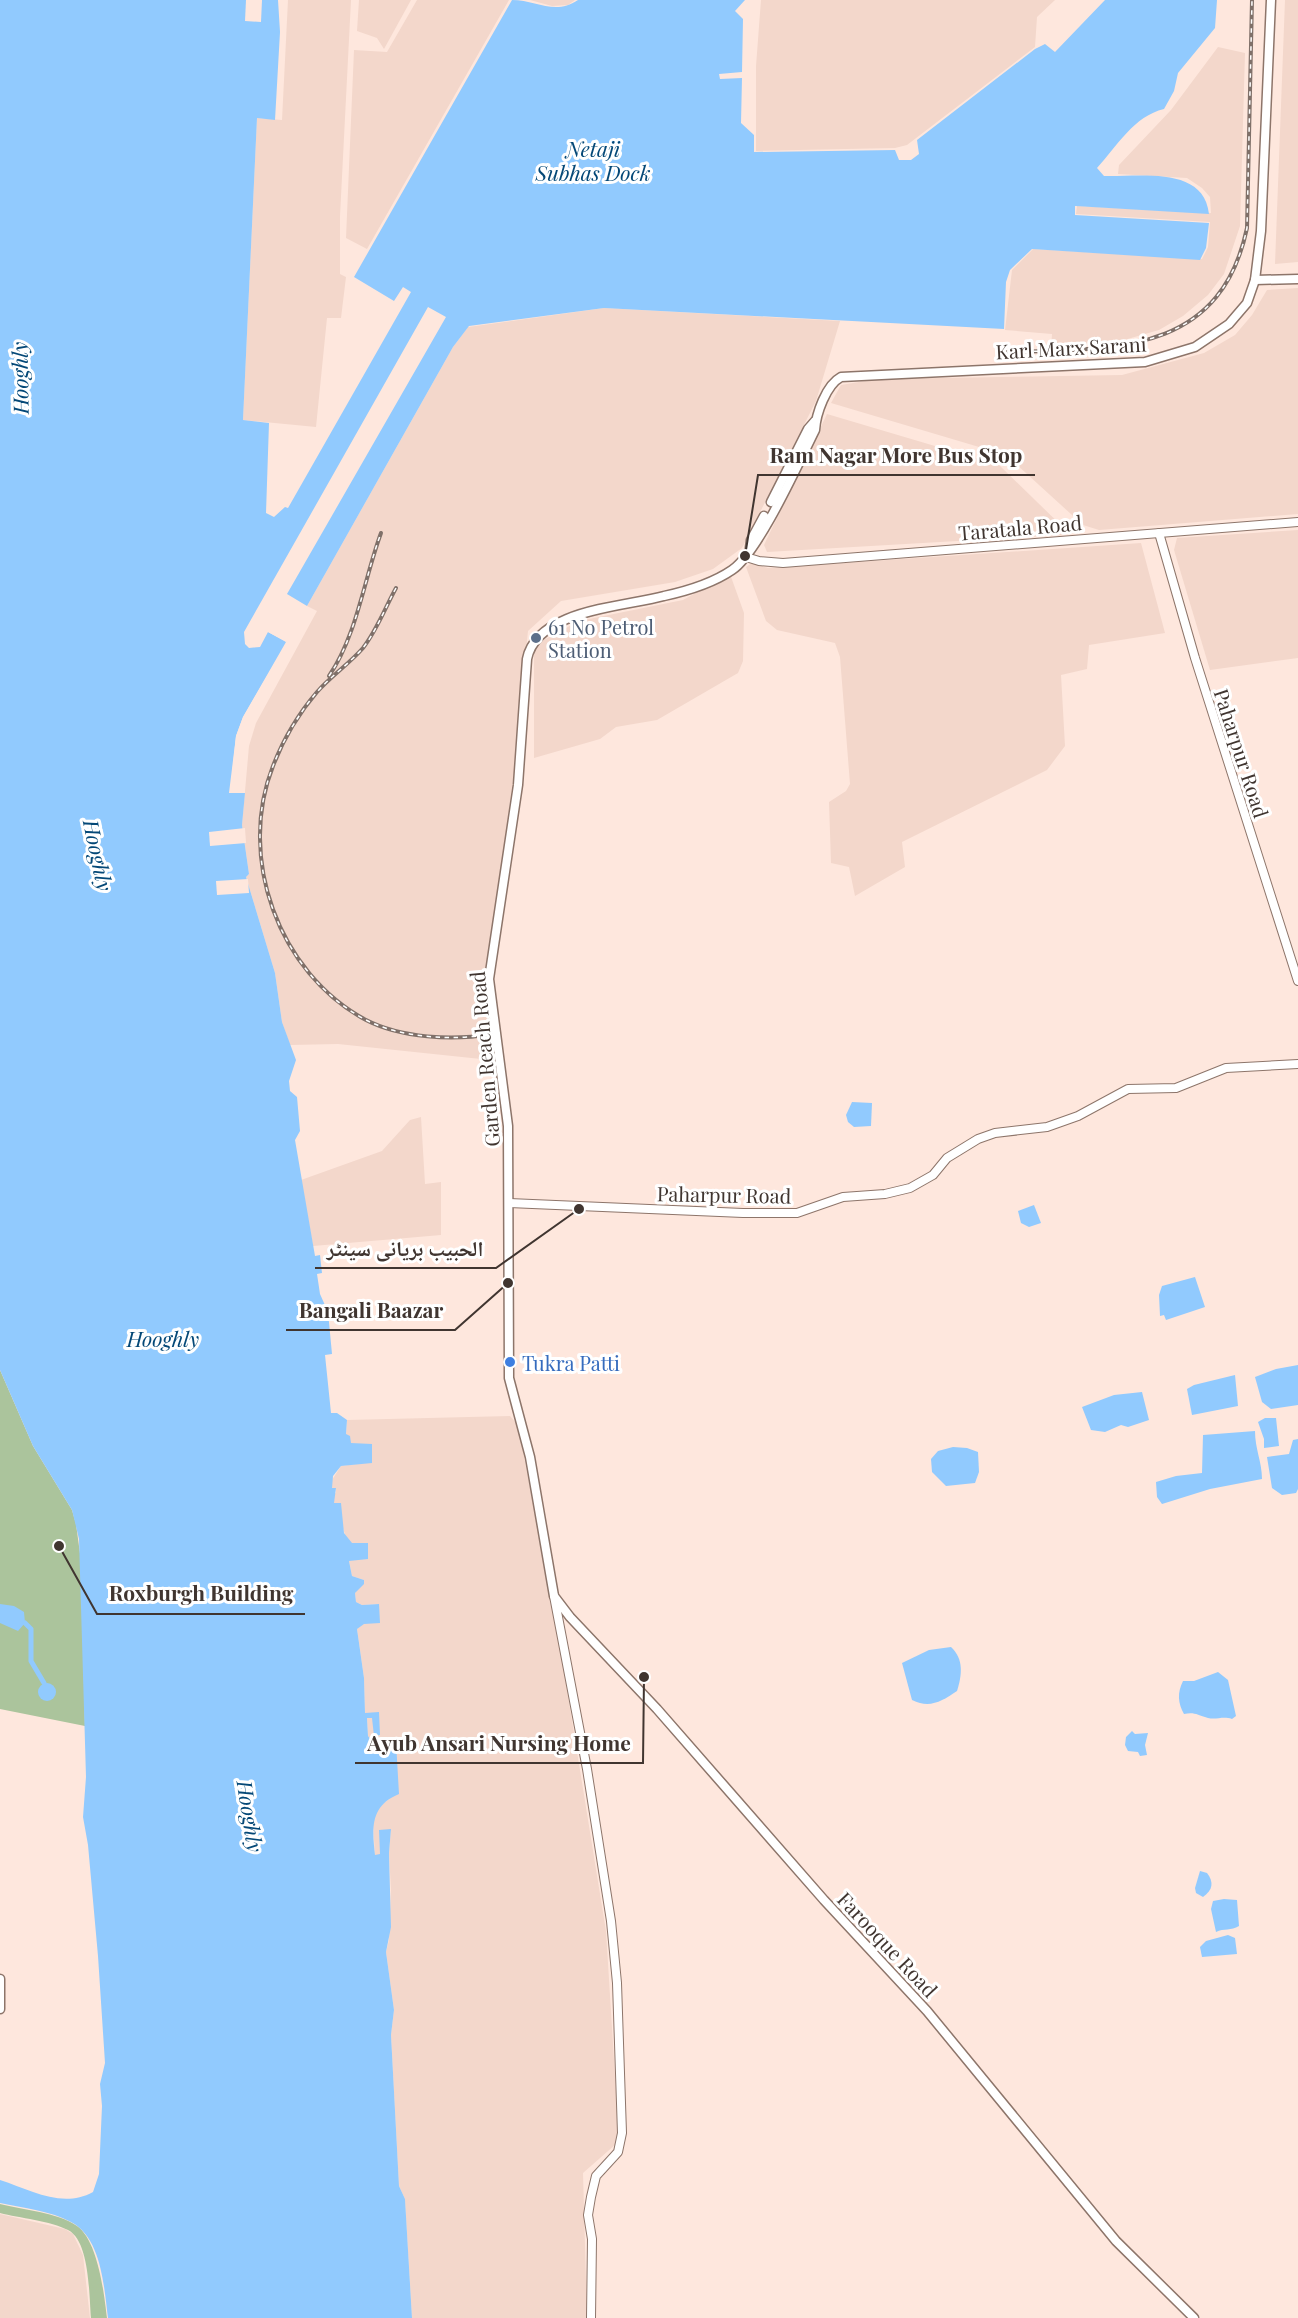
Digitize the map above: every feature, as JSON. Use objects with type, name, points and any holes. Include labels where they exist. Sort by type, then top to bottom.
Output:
[{"type":"main road","name":"Karl Marx Sarani","points":[[746,557],[750,548],[756,543],[810,439],[815,421],[833,383],[841,376],[1129,364],[1172,356],[1195,347],[1228,324],[1247,303],[1255,280],[1262,231],[1271,0]]},
{"type":"main road","points":[[1255,280],[1298,279]]},
{"type":"main road","name":"Garden Reach Road","points":[[554,1596],[530,1457],[509,1378],[509,1203],[504,1078],[489,979],[518,785],[529,651],[539,637],[570,618],[693,588],[731,571],[746,557]]},
{"type":"main road","name":"Farooque Road","points":[[554,1596],[570,1617],[657,1709],[824,1900],[927,2011],[1116,2241],[1194,2318]]},
{"type":"main road","points":[[0,1979],[0,2009]]},
{"type":"street","name":"Taratala Road","points":[[746,557],[759,561],[783,563],[1298,522]]},
{"type":"street","name":"Paharpur Road","points":[[1159,533],[1195,658],[1298,981]]},
{"type":"street","name":"Paharpur Road","points":[[509,1203],[743,1213],[797,1213],[843,1197],[885,1194],[910,1188],[933,1175],[956,1151],[978,1139],[994,1133],[1047,1127],[1078,1116],[1128,1089],[1176,1088],[1226,1068],[1298,1064]]},
{"type":"street","points":[[554,1596],[587,1769],[611,1921],[617,1983],[622,2133],[618,2152],[597,2176],[591,2197],[588,2215],[592,2239],[591,2318]]},
{"type":"shaded area","points":[[288,0],[351,0],[340,216],[340,274],[346,277],[341,318],[327,318],[316,427],[243,420],[257,118],[282,120]]},
{"type":"shaded area","points":[[359,0],[411,0],[384,49],[377,38],[357,31]]},
{"type":"shaded area","points":[[417,0],[509,0],[367,249],[346,238],[354,50],[387,52]]},
{"type":"shaded area","points":[[530,0],[575,0],[568,5],[552,6]]},
{"type":"shaded area","points":[[761,0],[1055,0],[1037,17],[1035,47],[907,145],[895,148],[756,151],[756,66]]},
{"type":"shaded area","points":[[1285,0],[1298,0],[1298,262],[1275,264]]},
{"type":"shaded area","points":[[1218,47],[1245,53],[1240,226],[1224,274],[1208,295],[1183,316],[1159,330],[1124,340],[1051,349],[1052,334],[1005,330],[1012,270],[1033,249],[1202,259],[1208,247],[1210,222],[1076,214],[1077,206],[1211,213],[1210,197],[1202,188],[1187,178],[1118,174],[1119,165],[1171,110]]},
{"type":"shaded area","points":[[1298,288],[1298,514],[1099,530],[1083,525],[1006,455],[831,403],[841,385],[877,379],[1122,375],[1204,353],[1235,335],[1252,315],[1267,290]]},
{"type":"shaded area","points":[[604,308],[840,321],[816,401],[742,548],[713,569],[675,582],[561,601],[528,631],[514,772],[486,980],[500,1061],[338,1044],[290,1045],[282,1022],[275,973],[246,877],[249,874],[242,825],[249,746],[256,723],[317,611],[307,606],[453,347],[468,327]]},
{"type":"shaded area","points":[[827,414],[999,465],[1069,533],[767,552],[764,545]]},
{"type":"shaded area","points":[[1298,530],[1298,658],[1210,670],[1174,550],[1177,538]]},
{"type":"shaded area","points":[[1141,543],[1165,633],[1089,645],[1087,669],[1061,675],[1065,746],[1047,770],[902,842],[905,867],[855,896],[849,867],[831,863],[829,802],[846,791],[850,784],[840,657],[835,643],[777,630],[766,621],[746,567],[752,563],[768,568]]},
{"type":"shaded area","points":[[730,574],[744,613],[743,661],[738,673],[657,720],[616,727],[600,739],[534,758],[534,652],[540,642],[579,621],[683,600]]},
{"type":"shaded area","points":[[421,1117],[425,1184],[441,1182],[441,1235],[313,1246],[301,1180],[382,1151],[410,1120]]},
{"type":"shaded area","points":[[510,1416],[518,1425],[559,1640],[606,1931],[618,2124],[616,2144],[583,2173],[587,2318],[412,2318],[405,2199],[399,2186],[391,2035],[394,2010],[386,1952],[389,1940],[391,1891],[389,1853],[391,1829],[380,1855],[375,1855],[373,1824],[377,1809],[390,1798],[396,1742],[373,1742],[368,1736],[367,1718],[379,1713],[365,1713],[364,1678],[357,1629],[379,1604],[362,1605],[356,1602],[355,1593],[364,1580],[352,1576],[349,1561],[368,1544],[351,1543],[346,1537],[334,1503],[333,1494],[336,1493],[336,1489],[332,1489],[332,1480],[341,1466],[372,1462],[350,1443],[346,1435],[347,1420]]},
{"type":"shaded area","points":[[0,2214],[65,2229],[73,2234],[83,2255],[90,2318],[0,2318]]},
{"type":"green space","points":[[0,1370],[33,1446],[72,1510],[76,1524],[81,1561],[85,1726],[0,1709]]},
{"type":"green space","points":[[0,2204],[40,2212],[69,2221],[84,2233],[99,2268],[107,2318],[91,2318],[87,2270],[81,2245],[75,2236],[68,2230],[53,2224],[0,2213]]},
{"type":"water","name":"Hooghly","points":[[0,0],[278,0],[280,32],[275,120],[257,118],[243,420],[269,423],[266,513],[274,517],[285,507],[288,508],[411,292],[403,287],[394,301],[354,277],[512,0],[561,7],[578,0],[745,0],[735,11],[743,19],[742,72],[719,74],[720,79],[742,78],[741,123],[754,135],[754,152],[895,150],[899,160],[911,160],[919,154],[917,140],[1035,49],[1045,44],[1055,52],[1105,0],[1217,0],[1215,28],[1178,73],[1174,91],[1164,109],[1153,113],[1135,125],[1097,168],[1104,176],[1168,177],[1183,181],[1196,188],[1205,199],[1209,214],[1075,206],[1075,215],[1209,223],[1206,248],[1200,260],[1032,249],[1010,270],[1006,282],[1004,329],[604,308],[469,326],[453,347],[307,606],[287,594],[446,317],[428,307],[244,632],[245,644],[249,648],[260,647],[268,632],[287,642],[243,717],[236,736],[230,793],[245,793],[242,825],[249,874],[246,877],[275,973],[282,1022],[296,1060],[289,1081],[290,1091],[297,1097],[300,1131],[295,1140],[315,1256],[320,1255],[322,1273],[317,1274],[320,1294],[328,1312],[332,1354],[325,1355],[331,1413],[337,1413],[347,1420],[346,1434],[350,1436],[351,1443],[372,1444],[372,1463],[341,1466],[333,1476],[332,1488],[336,1488],[334,1503],[341,1503],[344,1533],[352,1543],[368,1543],[368,1559],[349,1561],[352,1576],[364,1580],[364,1584],[355,1593],[356,1602],[362,1605],[379,1604],[380,1623],[364,1624],[357,1629],[364,1678],[365,1713],[379,1712],[380,1735],[374,1736],[372,1718],[367,1718],[368,1736],[373,1742],[396,1742],[399,1794],[378,1811],[373,1836],[375,1855],[380,1854],[379,1830],[391,1829],[389,1853],[391,1927],[386,1952],[394,2010],[391,2035],[399,2186],[405,2199],[412,2318],[108,2318],[100,2265],[95,2251],[81,2229],[55,2215],[0,2203],[0,2180],[35,2193],[58,2198],[70,2199],[93,2192],[99,2174],[102,2106],[100,2084],[105,2063],[98,1956],[88,1845],[83,1817],[86,1777],[79,1539],[72,1510],[33,1446],[0,1370]]},
{"type":"water","points":[[852,1102],[872,1103],[871,1126],[854,1127],[848,1122],[846,1115]]},
{"type":"water","points":[[1034,1205],[1041,1223],[1029,1227],[1021,1223],[1018,1211]]},
{"type":"water","points":[[1195,1277],[1205,1307],[1166,1320],[1164,1315],[1160,1316],[1159,1295],[1162,1286]]},
{"type":"water","points":[[1298,1365],[1298,1405],[1271,1409],[1262,1402],[1255,1377],[1276,1369]]},
{"type":"water","points":[[1235,1375],[1238,1406],[1192,1415],[1187,1389],[1194,1385]]},
{"type":"water","points":[[1142,1392],[1149,1420],[1128,1427],[1121,1425],[1105,1432],[1091,1430],[1082,1407],[1114,1395]]},
{"type":"water","points":[[1265,1418],[1276,1418],[1279,1446],[1264,1448],[1264,1439],[1258,1422]]},
{"type":"water","points":[[1255,1431],[1262,1479],[1210,1489],[1162,1504],[1157,1497],[1156,1482],[1176,1476],[1202,1473],[1203,1435]]},
{"type":"water","points":[[1298,1439],[1298,1489],[1296,1493],[1282,1495],[1272,1488],[1267,1457],[1289,1454],[1293,1440]]},
{"type":"water","points":[[953,1447],[978,1452],[979,1472],[975,1483],[946,1486],[932,1472],[931,1459],[938,1451]]},
{"type":"water","points":[[0,1604],[14,1606],[24,1612],[25,1623],[18,1631],[0,1623]]},
{"type":"water","points":[[951,1647],[958,1657],[961,1668],[957,1691],[941,1701],[930,1704],[912,1700],[902,1663],[929,1650]]},
{"type":"water","points":[[1218,1672],[1228,1680],[1236,1716],[1232,1719],[1184,1714],[1179,1698],[1183,1681],[1194,1681]]},
{"type":"water","points":[[47,1683],[53,1686],[56,1692],[53,1698],[47,1701],[41,1698],[38,1692],[41,1686]]},
{"type":"water","points":[[1132,1731],[1135,1734],[1148,1733],[1145,1745],[1147,1755],[1140,1756],[1138,1752],[1128,1751],[1125,1745],[1126,1737]]},
{"type":"water","points":[[1200,1871],[1207,1873],[1211,1880],[1211,1889],[1203,1897],[1196,1893],[1195,1888]]},
{"type":"water","points":[[1237,1900],[1239,1926],[1216,1932],[1211,1909],[1213,1901]]},
{"type":"water","points":[[1228,1935],[1235,1938],[1237,1954],[1202,1957],[1200,1947],[1206,1941]]},
{"type":"pier","points":[[246,0],[262,0],[261,22],[245,21]]},
{"type":"pier","points":[[269,629],[289,643],[246,719],[239,737],[232,790],[245,790],[245,793],[229,793],[236,736],[243,717],[286,642],[268,632]]},
{"type":"pier","points":[[245,828],[246,843],[210,846],[209,832]]},
{"type":"pier","points":[[248,879],[249,893],[217,895],[216,881]]},
{"type":"waterway","points":[[25,1623],[31,1629],[31,1661],[44,1683]]},
{"type":"railway","points":[[1007,352],[1085,349],[1122,345],[1156,337],[1187,323],[1213,301],[1233,270],[1247,228],[1252,0]]},
{"type":"railway","points":[[329,676],[347,643],[381,533]]},
{"type":"railway","points":[[396,588],[363,648],[310,700],[282,746],[273,766],[263,801],[260,837],[263,874],[273,909],[288,943],[309,973],[335,999],[366,1020],[395,1031],[444,1037],[491,1034]]},
{"type":"place","name":"Ram Nagar More Bus Stop","points":[[745,556]]},
{"type":"place","name":"61 No Petrol Station","points":[[536,638]]},
{"type":"place","name":"الحبیب بریانی سینٹر","points":[[579,1209]]},
{"type":"place","name":"Bangali Baazar","points":[[508,1283]]},
{"type":"place","name":"Tukra Patti","points":[[510,1362]]},
{"type":"place","name":"Roxburgh Building","points":[[59,1546]]},
{"type":"place","name":"Ayub Ansari Nursing Home","points":[[644,1677]]},
{"type":"water label","name":"Netaji Subhas Dock","points":[[593,160]]}]
